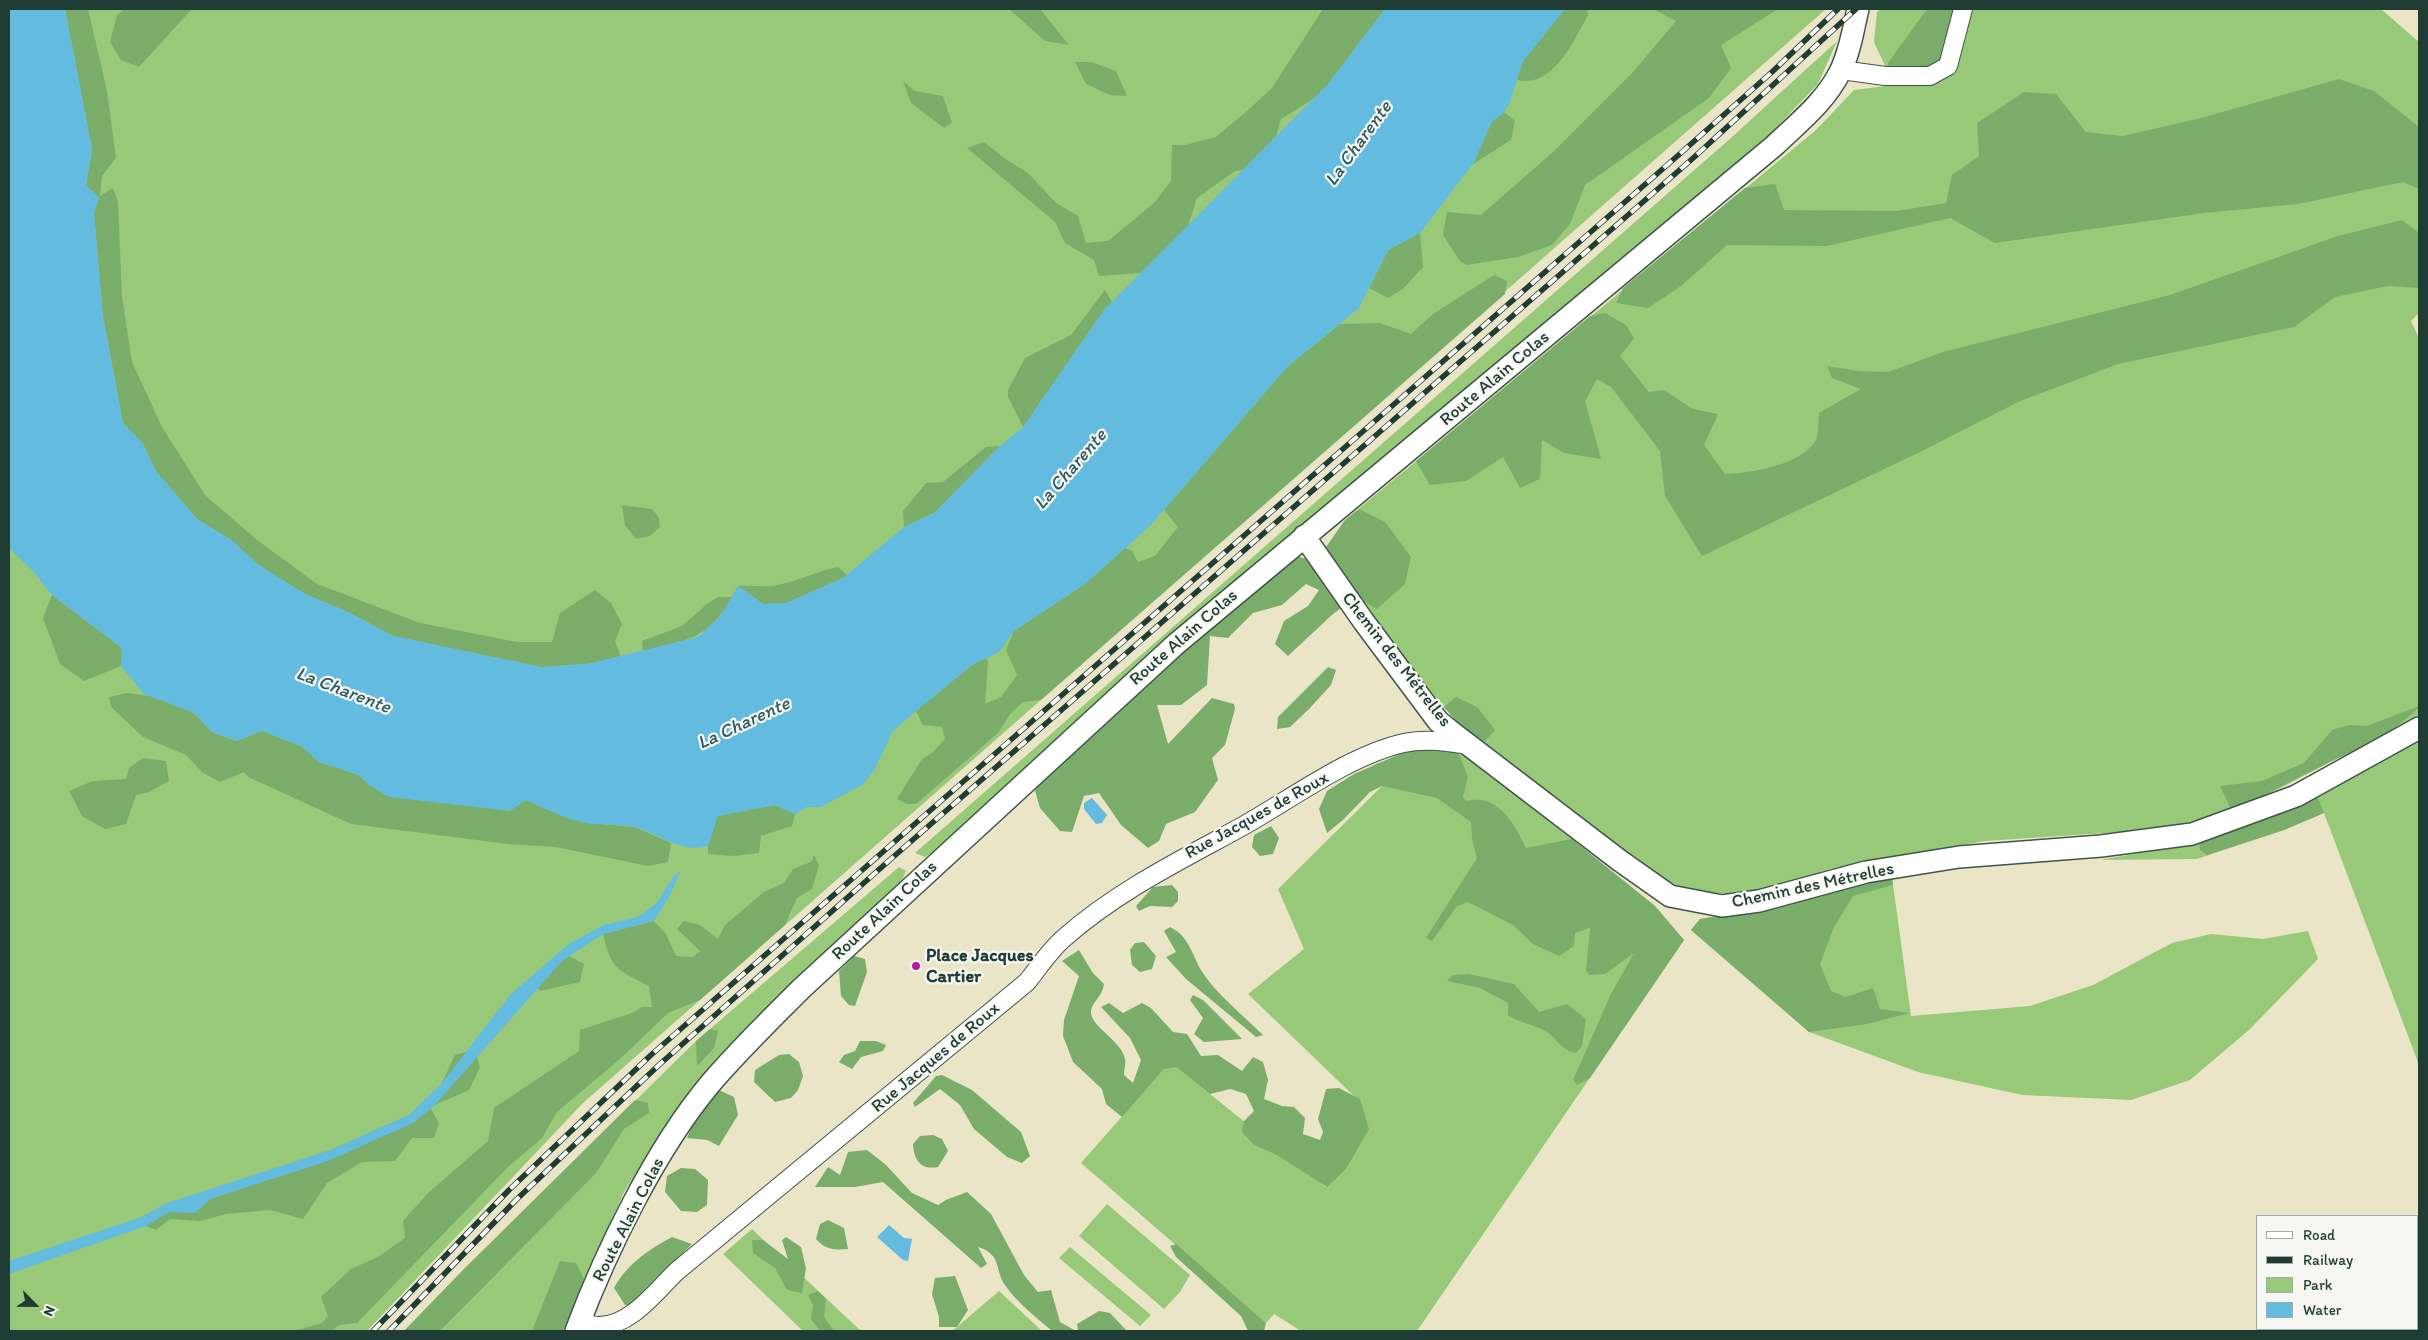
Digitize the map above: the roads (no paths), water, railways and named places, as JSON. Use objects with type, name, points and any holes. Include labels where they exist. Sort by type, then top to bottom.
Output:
[{"type":"street","name":"Route Alain Colas","points":[[578,1326],[601,1269],[652,1170],[709,1086],[754,1036],[802,988],[1117,697],[1304,536],[1774,146],[1818,104],[1841,70],[1858,9]]},
{"type":"street","points":[[1841,70],[1885,76],[1930,76],[1948,66],[1963,9]]},
{"type":"street","name":"Chemin des Métrelles","points":[[1304,536],[1364,622],[1438,720],[1619,860],[1670,896],[1722,906],[1759,901],[1866,872],[1940,860],[2101,846],[2192,834],[2296,796],[2419,728]]},
{"type":"street","name":"Rue Jacques de Roux","points":[[578,1326],[611,1325],[625,1319],[677,1271],[1027,982],[1063,939],[1120,895],[1243,826],[1299,791],[1372,754],[1405,742],[1446,741],[1468,745]]},
{"type":"water","name":"La Charente","points":[[9,9],[65,9],[92,149],[86,186],[99,197],[94,214],[103,316],[123,423],[143,444],[156,471],[197,519],[233,541],[257,564],[305,594],[348,612],[393,636],[541,667],[587,664],[698,637],[721,615],[738,586],[763,604],[786,603],[843,578],[904,527],[934,513],[1000,446],[1023,427],[1104,310],[1328,84],[1385,9],[1565,9],[1523,61],[1510,102],[1504,112],[1492,122],[1473,164],[1420,233],[1388,250],[1359,308],[1287,367],[1151,525],[1085,584],[1014,631],[999,652],[972,665],[893,731],[874,771],[862,785],[821,807],[807,807],[795,814],[775,805],[718,816],[708,846],[698,848],[679,845],[634,827],[592,824],[575,820],[526,800],[510,811],[389,797],[369,785],[359,775],[319,762],[301,746],[262,731],[237,741],[212,732],[194,713],[144,694],[121,666],[122,648],[52,595],[33,571],[10,549]]},
{"type":"water","points":[[1092,798],[1107,815],[1102,823],[1096,824],[1084,809],[1084,803]]},
{"type":"water","points":[[681,870],[669,897],[654,921],[603,934],[562,961],[435,1105],[413,1123],[328,1161],[210,1199],[195,1213],[169,1212],[146,1226],[9,1274],[9,1261],[142,1217],[167,1203],[331,1150],[409,1115],[442,1083],[511,994],[569,944],[604,925],[638,917],[657,903],[673,877]]},
{"type":"water","points":[[889,1225],[904,1238],[912,1239],[908,1261],[903,1260],[877,1237]]},
{"type":"railway","points":[[373,1331],[509,1190],[651,1055],[1682,152],[1772,72],[1838,9]]},
{"type":"railway","points":[[389,1331],[517,1199],[660,1064],[892,858],[1691,160],[1856,9]]},
{"type":"place","name":"Place Jacques Cartier","points":[[916,966]]}]
